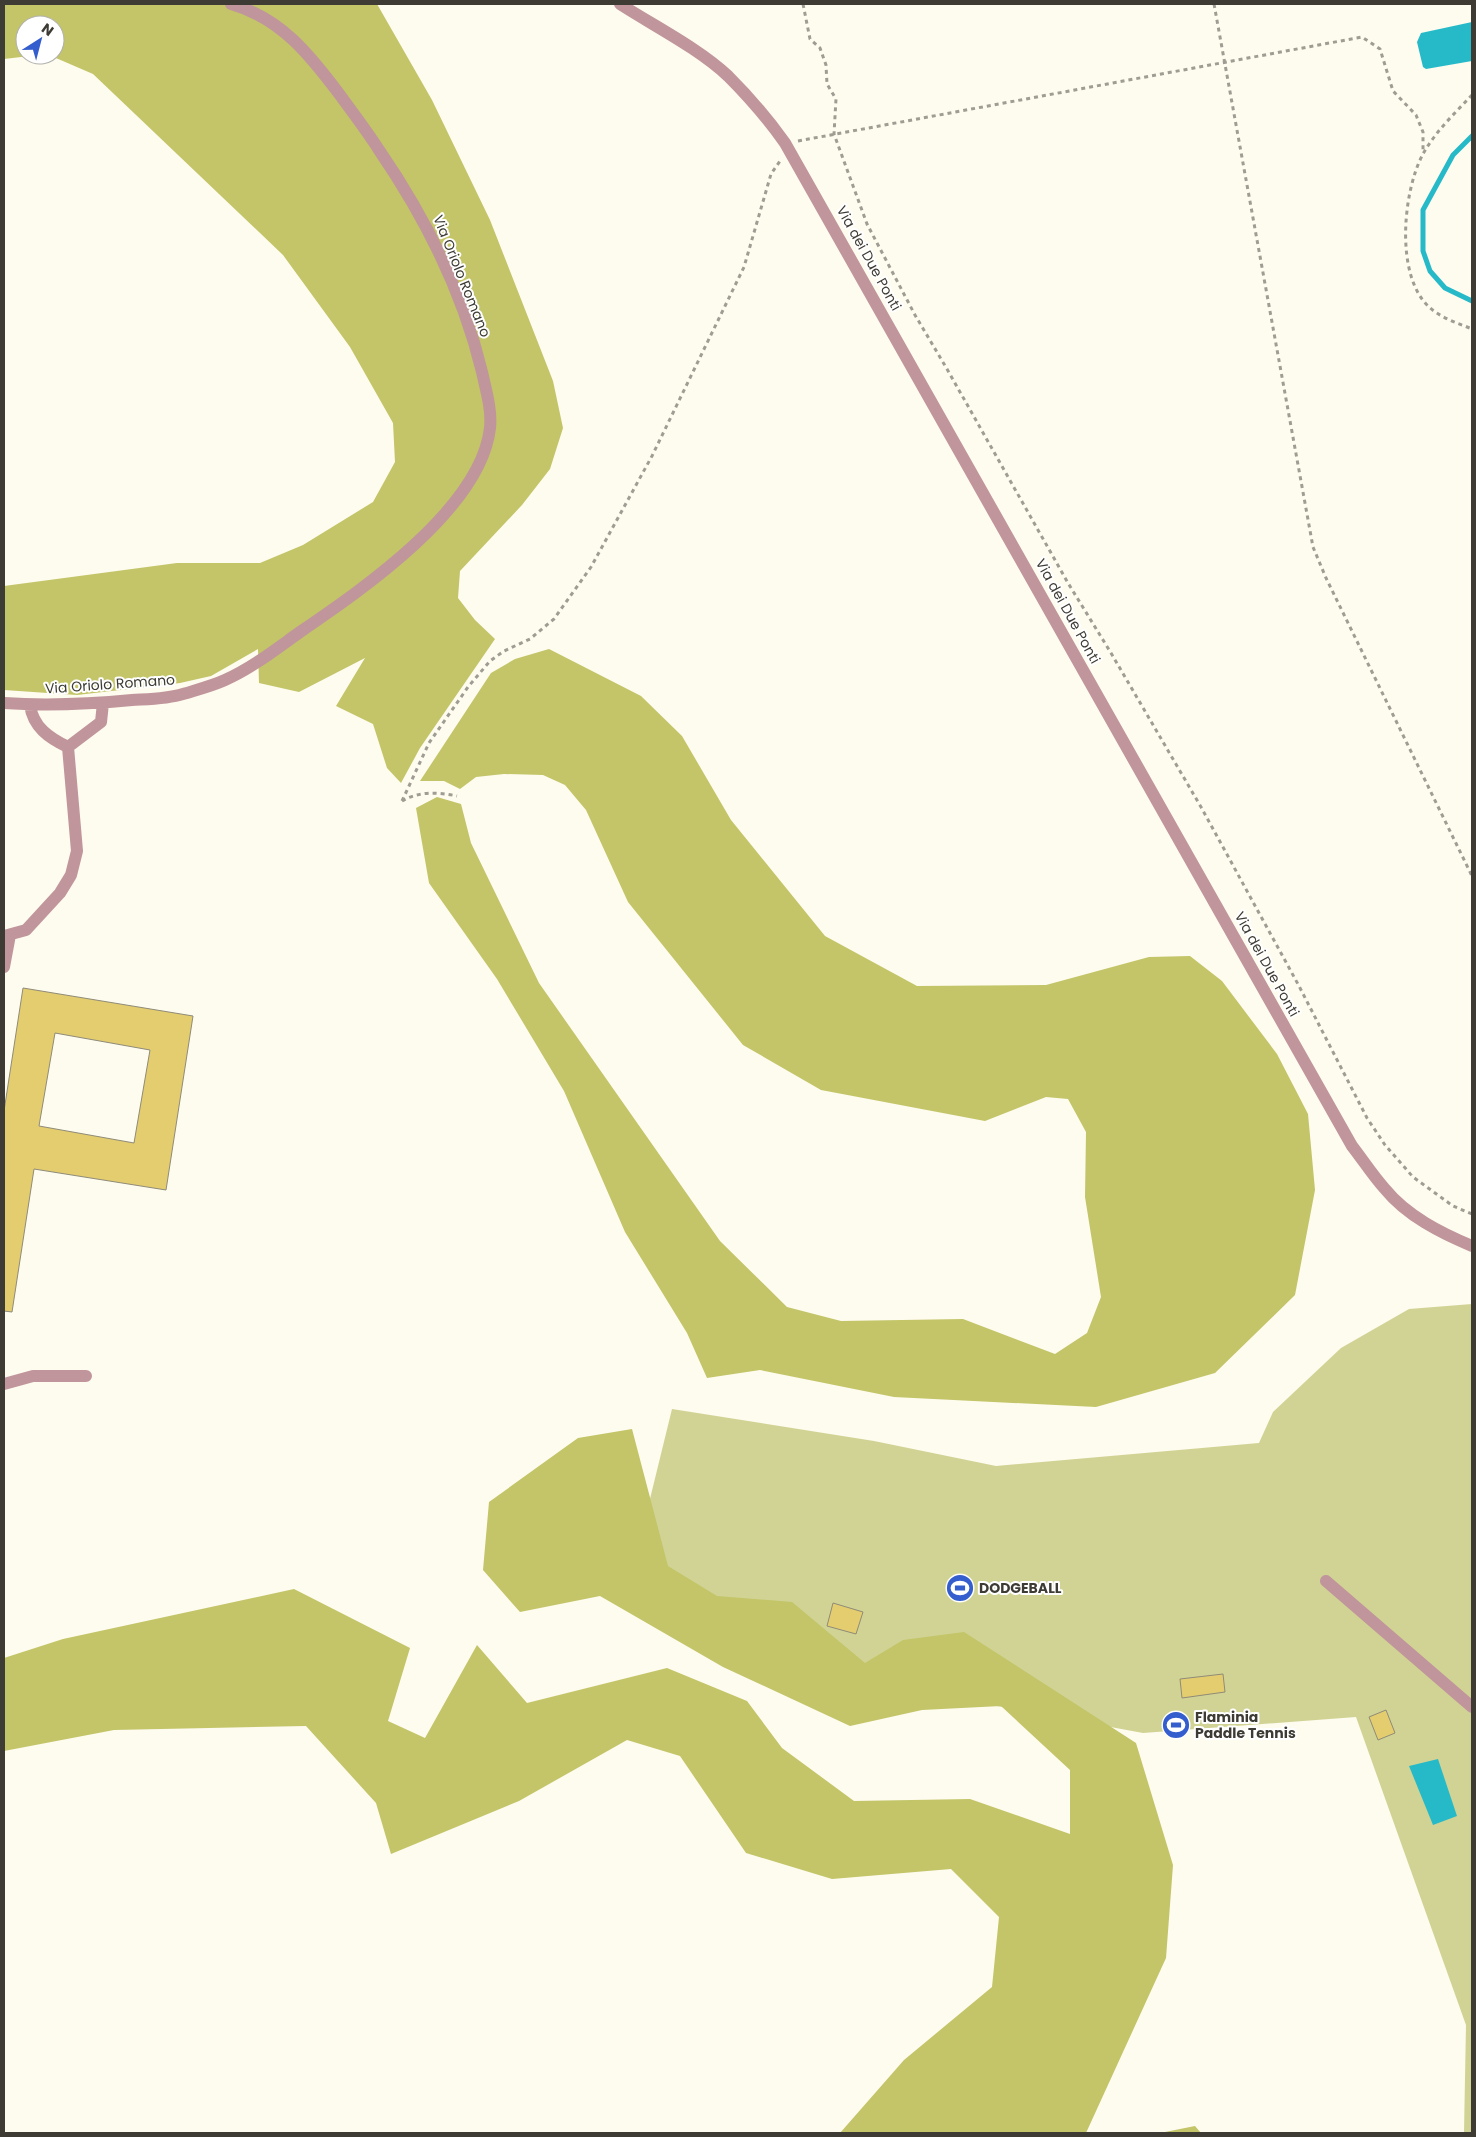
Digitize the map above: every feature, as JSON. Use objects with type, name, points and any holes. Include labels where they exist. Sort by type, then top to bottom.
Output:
[{"type":"street","name":"Via Oriolo Romano","points":[[4,703],[30,705],[103,703],[182,694],[223,681],[256,663],[365,588],[442,517],[468,484],[488,439],[491,424],[478,355],[459,302],[418,210],[374,141],[303,47],[269,20],[231,4]]},
{"type":"street","name":"Via dei Due Ponti","points":[[620,4],[685,45],[727,75],[765,114],[785,143],[1352,1146],[1386,1190],[1407,1210],[1431,1226],[1472,1246]]},
{"type":"street","points":[[68,747],[101,722],[103,703]]},
{"type":"street","points":[[30,705],[32,717],[42,730],[53,740],[68,747]]},
{"type":"street","points":[[4,967],[7,935],[26,930],[60,893],[72,875],[77,850],[68,747]]},
{"type":"street","points":[[4,1384],[33,1376],[86,1376]]},
{"type":"street","points":[[1326,1581],[1472,1707]]},
{"type":"path","points":[[803,4],[810,39],[820,48],[826,65],[826,84],[836,99],[834,134],[867,224],[915,315],[948,369],[1068,583],[1201,807],[1299,986],[1367,1118],[1386,1145],[1413,1177],[1453,1206],[1472,1214]]},
{"type":"path","points":[[1214,4],[1313,547],[1326,578],[1472,876]]},
{"type":"path","points":[[785,143],[1362,37],[1380,49],[1393,91],[1416,115],[1423,132],[1424,153]]},
{"type":"path","points":[[1472,95],[1451,117],[1424,153],[1413,180],[1406,219],[1408,265],[1417,290],[1428,306],[1441,315],[1472,329]]},
{"type":"path","points":[[457,796],[440,792],[411,795],[402,801],[429,743],[468,688],[490,661],[504,651],[530,639],[554,619],[591,567],[652,456],[744,267],[771,174],[776,165],[792,154]]},
{"type":"green space","name":"Flaminia Paddle Tennis","points":[[1472,1304],[1472,2133],[1464,2133],[1466,2025],[1356,1717],[1143,1733],[791,1668],[626,1597],[672,1409],[874,1441],[996,1466],[1259,1443],[1273,1412],[1341,1348],[1409,1309]]},
{"type":"shaded area","points":[[4,4],[377,4],[432,100],[490,220],[553,381],[563,428],[550,469],[522,505],[460,571],[458,598],[475,620],[495,639],[420,748],[401,783],[387,768],[373,724],[336,706],[365,658],[299,692],[259,683],[258,649],[211,676],[180,683],[77,695],[4,690],[4,586],[177,563],[260,563],[303,545],[373,502],[395,462],[393,423],[350,347],[283,255],[93,74],[65,62],[65,15],[15,15],[15,58],[4,59]]},
{"type":"shaded area","points":[[549,649],[641,696],[682,736],[731,820],[825,936],[917,986],[1046,985],[1149,957],[1190,956],[1222,981],[1277,1054],[1308,1114],[1315,1190],[1295,1295],[1215,1373],[1096,1407],[894,1397],[760,1370],[707,1378],[687,1333],[625,1232],[564,1091],[497,979],[429,883],[416,808],[437,797],[461,804],[471,843],[539,983],[720,1241],[787,1307],[841,1321],[963,1319],[1055,1354],[1087,1333],[1101,1297],[1085,1197],[1086,1132],[1068,1099],[1046,1097],[985,1121],[821,1090],[743,1045],[628,902],[586,810],[565,785],[543,775],[504,774],[476,777],[460,789],[444,781],[420,781],[491,673],[515,659]]},
{"type":"shaded area","points":[[632,1429],[668,1566],[717,1596],[792,1602],[865,1663],[903,1640],[964,1632],[1136,1743],[1173,1865],[1166,1958],[1086,2133],[840,2133],[904,2060],[992,1987],[999,1917],[951,1869],[832,1879],[746,1853],[680,1756],[627,1740],[519,1801],[391,1854],[376,1803],[306,1726],[114,1730],[4,1751],[4,1658],[63,1639],[294,1589],[410,1648],[388,1721],[425,1738],[477,1645],[527,1703],[667,1668],[747,1701],[782,1748],[854,1801],[970,1799],[1070,1834],[1070,1770],[1001,1706],[922,1710],[850,1726],[723,1667],[600,1596],[520,1612],[483,1570],[489,1502],[578,1438]]},
{"type":"shaded area","points":[[1195,2126],[1201,2133],[1160,2133]]},
{"type":"water","points":[[1472,22],[1472,61],[1426,69],[1423,67],[1417,42],[1421,33]]},
{"type":"water","points":[[1438,1759],[1457,1816],[1433,1825],[1409,1766]]},
{"type":"building","points":[[23,988],[193,1016],[166,1190],[34,1169],[12,1312],[4,1311],[4,1111]],"holes":[[[55,1033],[150,1050],[134,1143],[39,1126]]]},
{"type":"building","points":[[833,1603],[863,1612],[856,1634],[827,1626]]},
{"type":"building","points":[[1223,1674],[1225,1692],[1182,1698],[1180,1679]]},
{"type":"building","points":[[1386,1710],[1395,1733],[1378,1740],[1369,1717]]},
{"type":"waterway","points":[[1472,136],[1453,155],[1423,210],[1423,251],[1430,271],[1445,288],[1472,301]]},
{"type":"place","name":"DODGEBALL","points":[[960,1588]]},
{"type":"place","name":"Flaminia Paddle Tennis","points":[[1176,1725]]}]
